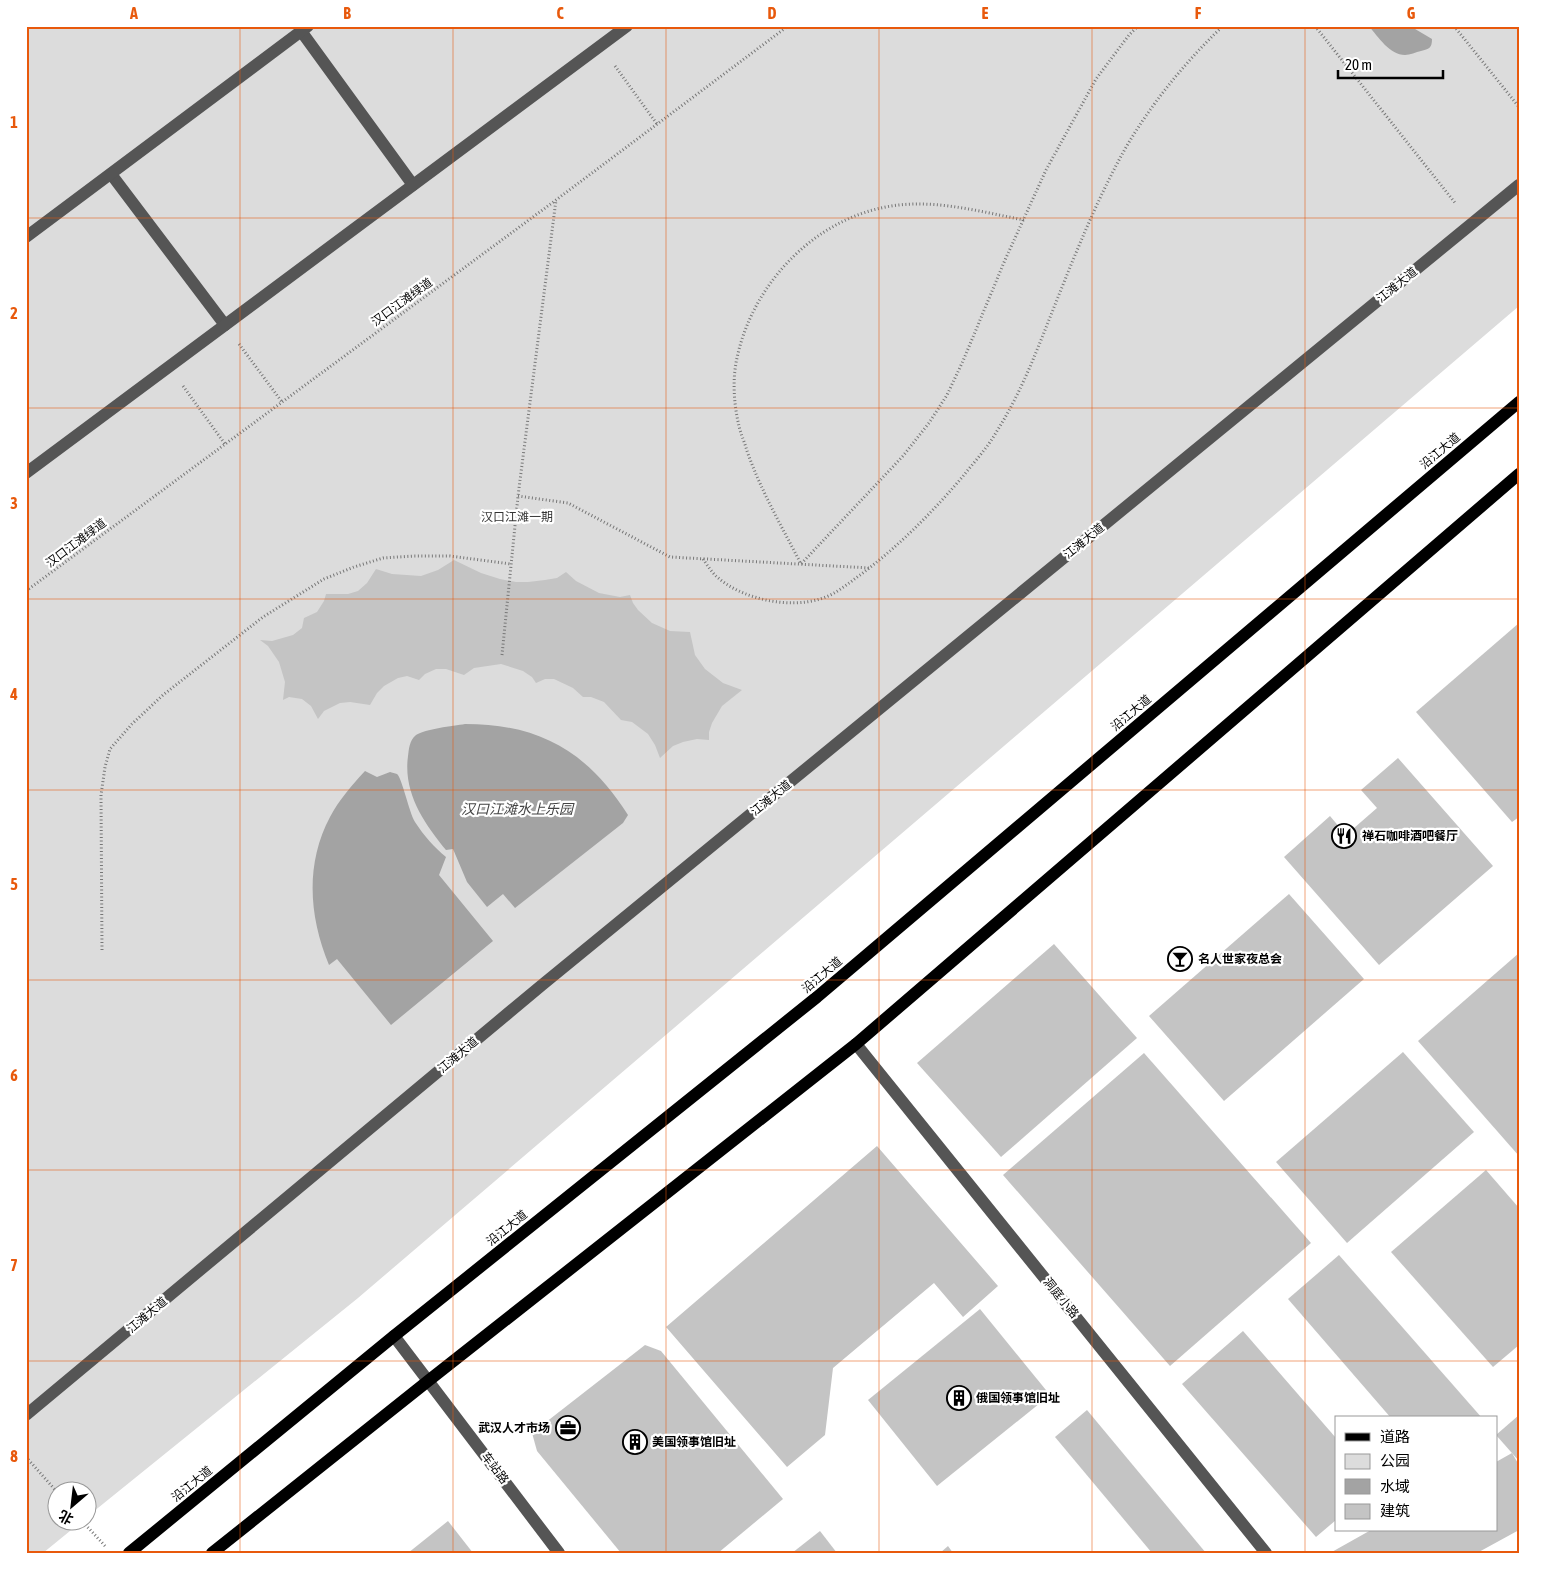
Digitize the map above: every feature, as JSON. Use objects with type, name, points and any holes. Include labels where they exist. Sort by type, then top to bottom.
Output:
[{"type":"main road","name":"沿江大道","points":[[129,1553],[394,1336],[817,998],[1519,402]]},
{"type":"main road","points":[[212,1553],[428,1380],[856,1044],[1519,474]]},
{"type":"street","points":[[26,473],[627,26]]},
{"type":"street","points":[[26,237],[304,29],[413,185]]},
{"type":"street","points":[[111,174],[225,325]]},
{"type":"street","name":"江滩大道","points":[[26,1415],[542,985],[1519,185]]},
{"type":"street","name":"洞庭小路","points":[[856,1044],[1266,1553]]},
{"type":"street","name":"车站路","points":[[394,1336],[559,1553]]},
{"type":"path","name":"汉口江滩绿道","points":[[26,592],[788,26]]},
{"type":"path","points":[[801,564],[903,456],[929,423],[947,395],[1046,170],[1096,79],[1138,26]]},
{"type":"path","points":[[703,559],[716,576],[729,585],[761,598],[784,603],[802,603],[820,600],[834,594],[870,568],[916,527],[948,493],[997,432],[1018,393],[1099,200],[1126,148],[1145,118],[1178,74],[1223,26]]},
{"type":"path","points":[[1316,26],[1472,224]]},
{"type":"path","points":[[1454,26],[1519,107]]},
{"type":"path","points":[[601,46],[656,124]]},
{"type":"path","points":[[502,655],[518,496],[556,200]]},
{"type":"path","points":[[801,564],[757,479],[739,428],[734,397],[736,360],[745,330],[756,304],[770,283],[794,255],[822,234],[856,215],[882,207],[916,204],[952,206],[1024,220]]},
{"type":"path","points":[[225,325],[282,402]]},
{"type":"path","points":[[169,367],[225,444]]},
{"type":"path","points":[[518,496],[568,503],[670,557],[870,568]]},
{"type":"path","points":[[102,950],[101,795],[110,749],[132,724],[163,695],[263,617],[324,580],[354,566],[383,558],[414,556],[450,556],[511,564]]},
{"type":"path","points":[[26,1457],[48,1482]]},
{"type":"path","points":[[92,1532],[112,1553]]},
{"type":"green space","name":"汉口江滩一期","points":[[26,26],[1519,26],[1519,306],[358,1298],[98,1508],[98,1482],[48,1482],[48,1532],[69,1532],[43,1553],[26,1553]]},
{"type":"water","points":[[1369,26],[1410,26],[1432,39],[1430,48],[1407,55],[1394,52],[1385,45]]},
{"type":"water","name":"汉口江滩水上乐园","points":[[465,724],[492,725],[516,729],[539,736],[560,746],[596,774],[613,793],[628,815],[623,823],[515,908],[503,894],[487,907],[467,882],[453,849],[446,850],[430,829],[412,795],[407,770],[409,748],[414,737],[426,731]]},
{"type":"water","points":[[365,771],[377,777],[390,772],[397,774],[415,822],[429,841],[446,857],[439,875],[493,941],[391,1025],[337,959],[329,965],[322,947],[314,909],[313,872],[316,853],[322,835],[337,805]]},
{"type":"building","points":[[454,560],[481,573],[516,582],[557,578],[566,572],[576,581],[599,593],[620,597],[630,595],[638,610],[652,623],[670,631],[690,632],[695,655],[705,669],[723,683],[742,690],[722,706],[712,723],[709,740],[697,739],[683,742],[673,746],[660,758],[648,734],[632,722],[621,720],[604,702],[591,697],[583,697],[573,688],[554,679],[545,679],[536,683],[532,677],[523,671],[501,664],[474,668],[464,675],[446,669],[436,669],[425,674],[419,680],[407,676],[398,678],[384,686],[370,705],[350,702],[340,703],[324,711],[318,719],[311,706],[302,699],[289,697],[283,700],[285,682],[279,662],[268,646],[260,640],[272,641],[293,635],[302,628],[304,618],[317,612],[326,594],[348,594],[358,591],[367,583],[376,569],[392,574],[421,576],[438,570]]},
{"type":"building","points":[[1519,623],[1519,817],[1512,822],[1416,712]]},
{"type":"building","points":[[1398,758],[1493,866],[1379,965],[1284,857],[1330,816],[1346,835],[1377,808],[1361,790]]},
{"type":"building","points":[[1289,894],[1364,979],[1224,1101],[1149,1016]]},
{"type":"building","points":[[1054,944],[1137,1038],[1001,1157],[917,1063]]},
{"type":"building","points":[[1519,953],[1519,1156],[1418,1041]]},
{"type":"building","points":[[1403,1052],[1474,1132],[1347,1243],[1276,1162]]},
{"type":"building","points":[[1144,1053],[1311,1243],[1170,1366],[1003,1175]]},
{"type":"building","points":[[877,1146],[998,1286],[963,1317],[934,1283],[833,1368],[825,1435],[787,1467],[666,1327]]},
{"type":"building","points":[[1486,1170],[1519,1208],[1519,1345],[1493,1367],[1391,1252]]},
{"type":"building","points":[[1339,1255],[1480,1416],[1389,1416],[1288,1299]]},
{"type":"building","name":"俄国领事馆旧址","points":[[980,1309],[1050,1395],[937,1486],[868,1400]]},
{"type":"building","points":[[1243,1331],[1335,1437],[1335,1521],[1316,1537],[1182,1384]]},
{"type":"building","name":"美国领事馆旧址","points":[[645,1345],[661,1351],[783,1499],[718,1553],[621,1553],[537,1451],[532,1433]]},
{"type":"building","points":[[1087,1410],[1206,1553],[1152,1553],[1055,1437]]},
{"type":"building","points":[[1519,1415],[1519,1461],[1498,1437],[1498,1433]]},
{"type":"building","points":[[1512,1453],[1519,1465],[1519,1530],[1477,1553],[1330,1553],[1367,1532],[1498,1532],[1498,1461]]},
{"type":"building","points":[[448,1521],[473,1553],[408,1553]]},
{"type":"building","points":[[820,1531],[837,1553],[792,1553]]},
{"type":"building","points":[[948,1546],[953,1553],[940,1553]]},
{"type":"place","name":"禅石咖啡酒吧餐厅","points":[[1344,836]]},
{"type":"place","name":"名人世家夜总会","points":[[1180,959]]},
{"type":"place","name":"俄国领事馆旧址","points":[[959,1398]]},
{"type":"place","name":"武汉人才市场","points":[[568,1428]]},
{"type":"place","name":"美国领事馆旧址","points":[[635,1442]]}]
